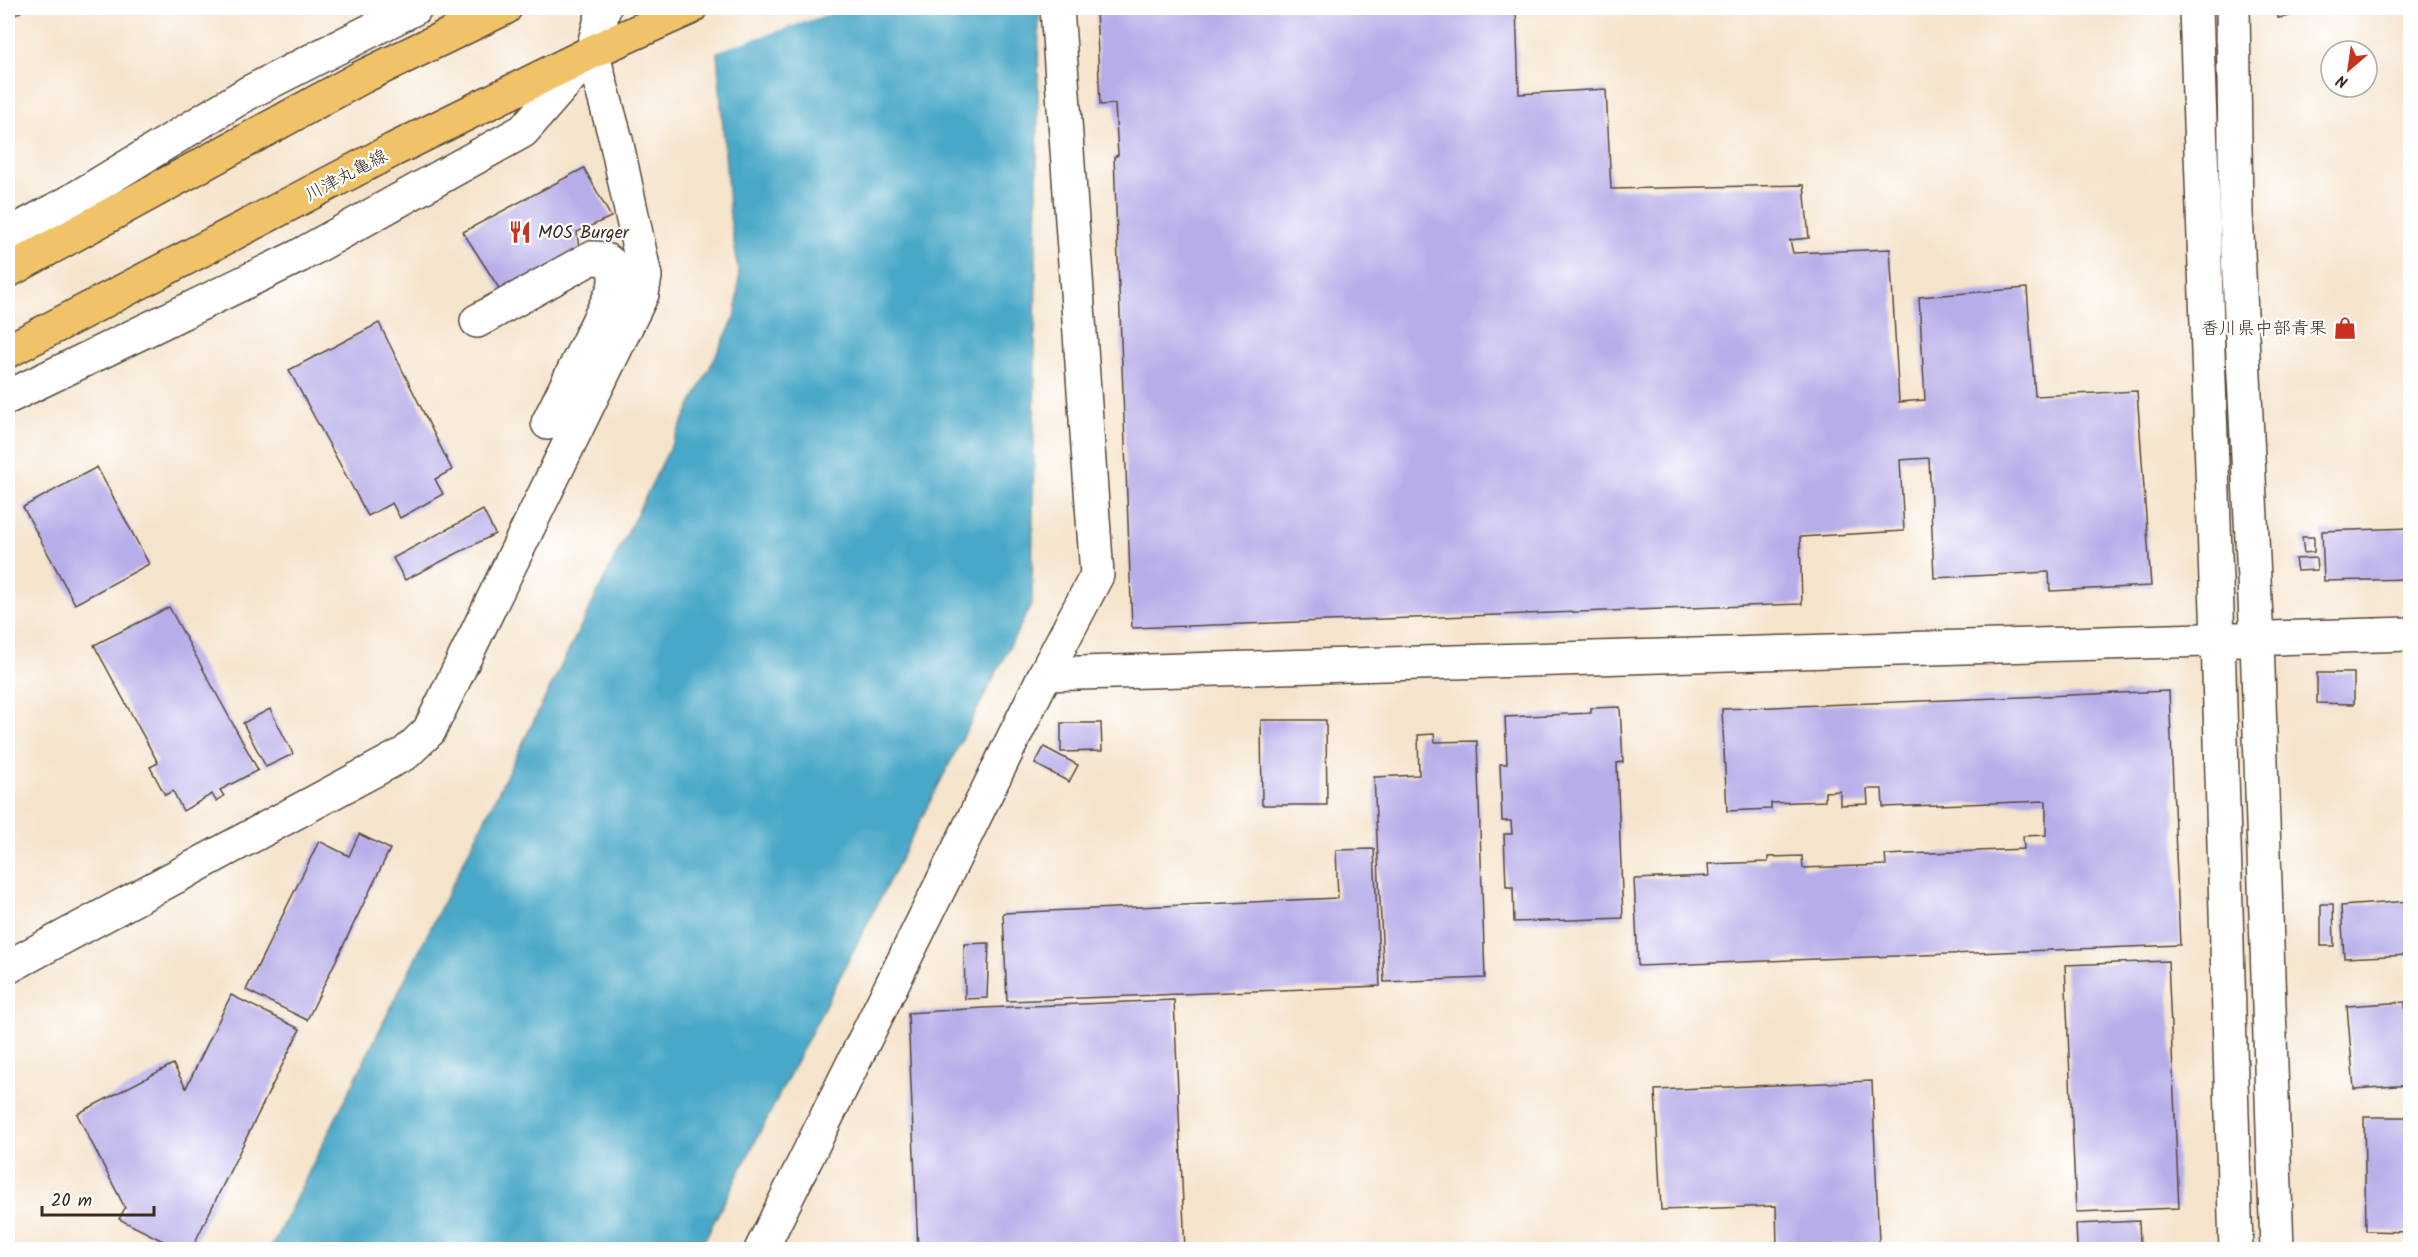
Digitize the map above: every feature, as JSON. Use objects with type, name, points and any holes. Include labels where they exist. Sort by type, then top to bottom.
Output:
[{"type":"main road","points":[[8,271],[362,77],[505,8]]},
{"type":"main road","name":"川津丸亀線","points":[[8,351],[393,150],[592,52],[686,9]]},
{"type":"street","points":[[8,235],[68,203],[248,93],[415,8]]},
{"type":"street","points":[[8,397],[298,256],[523,131],[592,52],[604,8]]},
{"type":"street","points":[[761,1250],[1045,674],[1097,574],[1057,8]]},
{"type":"street","points":[[2196,8],[2236,1250]]},
{"type":"street","points":[[2233,8],[2236,213],[2257,640],[2277,1250]]},
{"type":"street","points":[[8,967],[406,753],[429,730],[642,294],[645,276],[616,140],[592,52]]},
{"type":"street","points":[[477,321],[591,258],[603,258],[612,265],[616,274],[614,290],[548,423]]},
{"type":"street","points":[[1045,674],[2410,634]]},
{"type":"water","points":[[706,8],[1039,8],[1032,603],[700,1249],[270,1250],[736,315],[739,276],[730,217],[717,52]]},
{"type":"pier","points":[[703,8],[846,8],[714,52]]},
{"type":"building","points":[[8,8],[27,8],[8,19]]},
{"type":"building","points":[[1096,8],[1516,8],[1519,94],[1606,89],[1611,189],[1804,185],[1809,238],[1790,240],[1793,253],[1890,249],[1899,402],[1925,400],[1919,297],[2027,288],[2035,396],[2137,391],[2151,586],[2050,591],[2049,572],[1934,578],[1929,458],[1900,460],[1904,531],[1800,537],[1802,604],[1132,628],[1114,157],[1118,155],[1115,104],[1100,105]]},
{"type":"building","points":[[2277,8],[2289,8],[2289,16],[2278,18]]},
{"type":"building","name":"MOS Burger","points":[[584,168],[611,217],[577,232],[580,257],[504,296],[463,232]]},
{"type":"building","points":[[379,323],[452,470],[435,479],[443,494],[400,518],[392,503],[368,516],[289,370]]},
{"type":"building","points":[[97,467],[149,564],[75,604],[23,507]]},
{"type":"building","points":[[483,510],[495,534],[405,580],[393,558]]},
{"type":"building","points":[[2410,528],[2410,579],[2324,581],[2322,531]]},
{"type":"building","points":[[2302,537],[2314,537],[2314,552],[2304,553]]},
{"type":"building","points":[[2316,558],[2317,570],[2297,571],[2295,559]]},
{"type":"building","points":[[169,607],[258,770],[220,790],[224,796],[216,801],[212,794],[183,811],[173,791],[165,795],[150,767],[158,763],[94,645]]},
{"type":"building","points":[[2317,673],[2354,673],[2354,704],[2317,703]]},
{"type":"building","points":[[2169,691],[2180,945],[1638,966],[1634,879],[1709,876],[1708,864],[1768,862],[1768,857],[1802,856],[1803,868],[1886,865],[1885,855],[2024,849],[2023,836],[2046,835],[2046,801],[1883,807],[1882,789],[1867,789],[1868,804],[1840,805],[1840,791],[1825,792],[1825,801],[1771,803],[1771,809],[1727,811],[1722,709]]},
{"type":"building","points":[[1620,707],[1623,762],[1617,763],[1623,918],[1514,922],[1513,887],[1506,887],[1504,834],[1512,834],[1511,821],[1502,821],[1500,764],[1507,764],[1505,717],[1591,713],[1591,708]]},
{"type":"building","points":[[270,709],[293,754],[266,767],[243,723]]},
{"type":"building","points":[[1261,720],[1326,720],[1327,805],[1262,805]]},
{"type":"building","points":[[1061,723],[1101,723],[1102,751],[1061,752]]},
{"type":"building","points":[[1434,734],[1435,742],[1477,741],[1485,978],[1384,982],[1374,777],[1419,775],[1418,735]]},
{"type":"building","points":[[1044,747],[1078,765],[1069,782],[1035,764]]},
{"type":"building","points":[[359,834],[390,849],[307,1020],[246,990],[319,841],[349,856]]},
{"type":"building","points":[[1374,849],[1380,986],[1007,1001],[1003,913],[1338,898],[1336,850]]},
{"type":"building","points":[[2410,901],[2410,955],[2344,958],[2341,906]]},
{"type":"building","points":[[2321,904],[2333,904],[2334,946],[2321,946]]},
{"type":"building","points":[[989,943],[987,998],[965,999],[964,944]]},
{"type":"building","points":[[2168,961],[2179,1208],[2076,1212],[2065,965]]},
{"type":"building","points":[[231,995],[300,1029],[191,1250],[181,1250],[119,1219],[125,1208],[77,1114],[173,1064],[186,1088]]},
{"type":"building","points":[[1174,1000],[1185,1250],[918,1250],[908,1013]]},
{"type":"building","points":[[2405,1002],[2410,1085],[2354,1089],[2347,1006]]},
{"type":"building","points":[[1872,1081],[1879,1243],[1777,1247],[1776,1206],[1661,1210],[1655,1090]]},
{"type":"building","points":[[2364,1117],[2410,1117],[2410,1232],[2366,1231]]},
{"type":"building","points":[[2139,1221],[2140,1243],[2077,1247],[2076,1224]]},
{"type":"place","name":"MOS Burger","points":[[520,232]]},
{"type":"place","name":"香川県中部青果","points":[[2345,328]]}]
